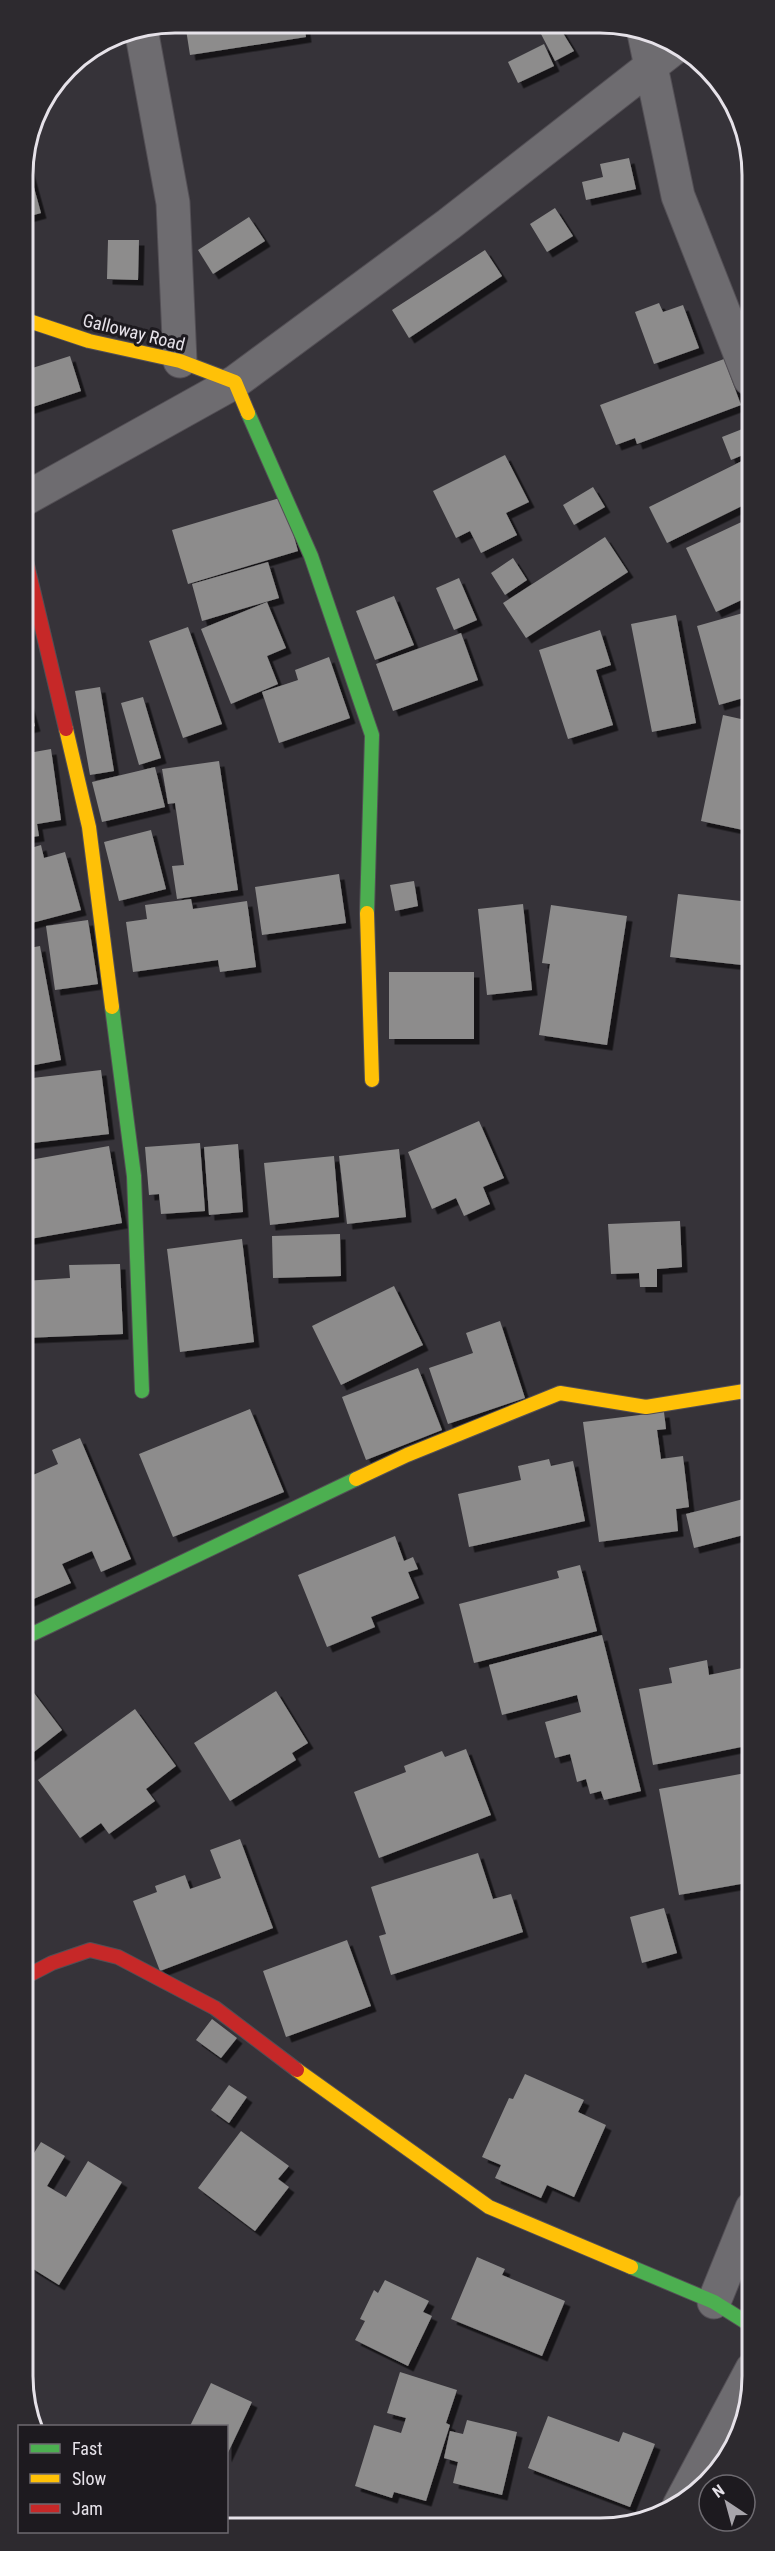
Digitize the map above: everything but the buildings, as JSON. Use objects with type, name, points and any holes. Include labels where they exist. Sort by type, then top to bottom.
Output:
[{"type":"street","points":[[142,37],[173,203],[180,361]]},
{"type":"street","points":[[652,43],[662,57],[678,196],[742,359]]},
{"type":"street","points":[[33,494],[235,382],[449,224],[662,57]]},
{"type":"street","name":"Galloway Road","points":[[33,322],[88,341],[180,361],[235,382]]},
{"type":"street","points":[[235,382],[311,556],[372,735],[367,924],[372,1080]]},
{"type":"street","points":[[33,590],[89,827],[134,1176],[142,1391]]},
{"type":"street","points":[[33,1634],[407,1455],[560,1393],[646,1407],[742,1391]]},
{"type":"street","points":[[33,1973],[52,1963],[90,1950],[118,1957],[215,2008],[254,2039],[489,2207],[714,2302],[742,2320]]},
{"type":"street","points":[[714,2302],[742,2233]]},
{"type":"street","points":[[689,2487],[741,2389]]},
{"type":"traffic: fast","points":[[248,413],[311,556],[372,735],[367,913]]},
{"type":"traffic: fast","points":[[112,1007],[134,1176],[142,1391]]},
{"type":"traffic: fast","points":[[33,1634],[356,1479]]},
{"type":"traffic: fast","points":[[631,2267],[714,2302],[742,2320]]},
{"type":"traffic: slow","points":[[33,322],[89,341],[180,361],[235,382],[248,413]]},
{"type":"traffic: slow","points":[[66,729],[89,827],[112,1007]]},
{"type":"traffic: slow","points":[[367,913],[372,1080]]},
{"type":"traffic: slow","points":[[356,1479],[407,1455],[560,1393],[646,1407],[742,1391]]},
{"type":"traffic: slow","points":[[297,2070],[489,2207],[631,2267]]},
{"type":"traffic: jam","points":[[33,590],[66,729]]},
{"type":"traffic: jam","points":[[33,1973],[52,1963],[90,1950],[118,1957],[215,2008],[297,2070]]}]
